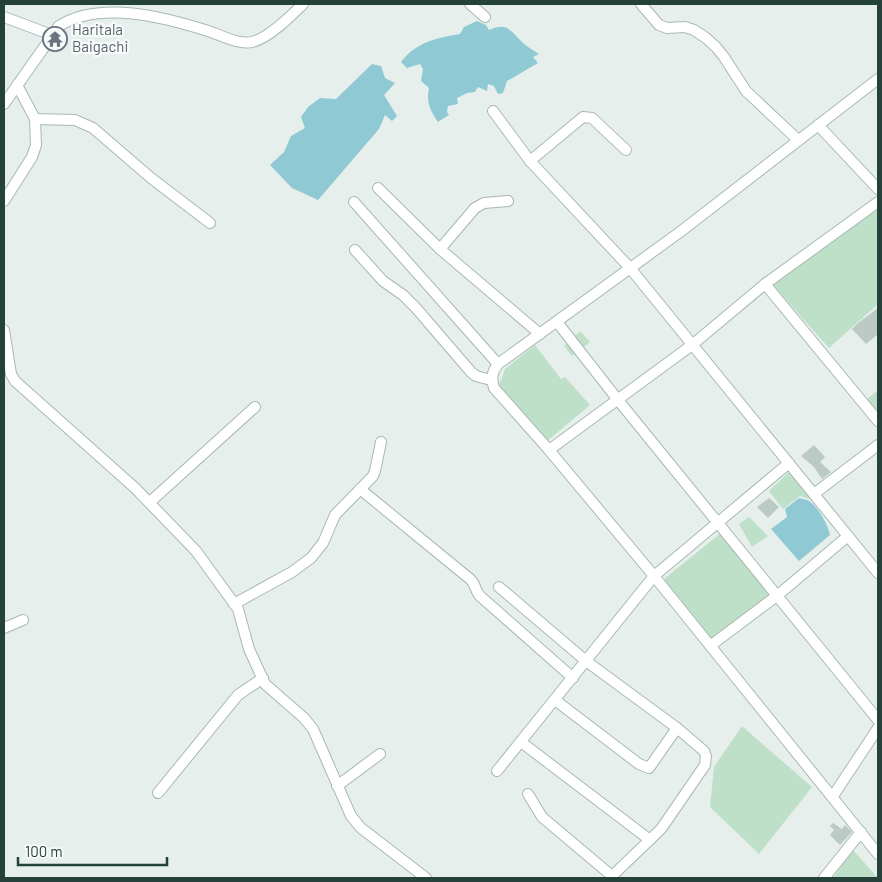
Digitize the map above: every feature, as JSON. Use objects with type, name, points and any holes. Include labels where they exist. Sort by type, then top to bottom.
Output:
[{"type":"street","points":[[4,104],[52,35],[67,20],[91,12],[119,7],[242,43],[263,38],[303,4]]},
{"type":"street","points":[[470,4],[485,17]]},
{"type":"street","points":[[641,4],[655,22],[662,27],[686,27],[706,38],[720,52],[754,99],[798,140]]},
{"type":"street","points":[[4,17],[52,35]]},
{"type":"street","points":[[878,78],[630,268],[498,364],[493,371],[491,380],[494,388],[549,450],[654,576],[878,854]]},
{"type":"street","points":[[4,200],[35,150],[35,119],[17,85]]},
{"type":"street","points":[[493,110],[530,161],[630,268],[878,573]]},
{"type":"street","points":[[530,161],[587,116],[592,118],[626,150]]},
{"type":"street","points":[[35,119],[75,120],[93,128],[151,178],[210,223]]},
{"type":"street","points":[[818,125],[878,189]]},
{"type":"street","points":[[378,188],[440,249],[540,334]]},
{"type":"street","points":[[440,249],[475,208],[484,203],[508,201]]},
{"type":"street","points":[[354,202],[498,364]]},
{"type":"street","points":[[549,450],[692,345],[765,284],[878,202]]},
{"type":"street","points":[[354,250],[383,281],[403,294],[471,372],[476,376],[491,380]]},
{"type":"street","points":[[765,284],[878,420]]},
{"type":"street","points":[[557,322],[878,720]]},
{"type":"street","points":[[4,330],[11,374],[14,381],[150,502],[196,551],[238,609],[249,649],[268,687],[304,718],[313,729],[346,808],[356,822],[426,878]]},
{"type":"street","points":[[150,502],[255,407]]},
{"type":"street","points":[[234,604],[292,572],[311,558],[323,544],[335,515],[373,476],[376,471],[381,442]]},
{"type":"street","points":[[814,494],[878,445]]},
{"type":"street","points":[[497,771],[654,576],[789,462]]},
{"type":"street","points":[[360,489],[474,582],[475,590],[480,596],[573,678]]},
{"type":"street","points":[[710,646],[778,595],[848,536]]},
{"type":"street","points":[[499,587],[586,661],[704,751],[707,762],[661,829],[611,877],[542,817],[528,794]]},
{"type":"street","points":[[4,628],[23,620]]},
{"type":"street","points":[[158,793],[238,694],[263,678]]},
{"type":"street","points":[[555,700],[632,759],[649,768],[676,728]]},
{"type":"street","points":[[833,796],[878,728]]},
{"type":"street","points":[[521,742],[650,840]]},
{"type":"street","points":[[337,786],[380,754]]},
{"type":"street","points":[[824,878],[861,832]]},
{"type":"green space","points":[[876,206],[878,208],[878,304],[829,348],[773,285]]},
{"type":"green space","points":[[580,331],[590,342],[572,356],[564,346]]},
{"type":"green space","points":[[535,345],[561,379],[565,377],[590,405],[546,442],[499,385],[505,369]]},
{"type":"green space","points":[[878,390],[878,414],[867,399]]},
{"type":"green space","points":[[790,471],[810,499],[800,496],[783,509],[769,491]]},
{"type":"green space","points":[[749,517],[768,536],[752,547],[739,524]]},
{"type":"green space","points":[[726,529],[776,595],[710,642],[663,586],[665,578]]},
{"type":"green space","points":[[742,726],[812,787],[759,854],[710,807],[714,767]]},
{"type":"green space","points":[[853,850],[878,878],[833,878]]},
{"type":"water","points":[[477,21],[486,25],[489,30],[503,27],[510,30],[524,44],[539,54],[533,57],[538,63],[507,81],[503,93],[498,94],[494,86],[488,84],[487,91],[478,87],[475,92],[467,93],[457,98],[458,104],[448,106],[447,112],[449,115],[438,122],[429,106],[429,88],[421,81],[423,69],[420,64],[407,68],[401,62],[420,45],[435,39],[460,34],[464,27]]},
{"type":"water","points":[[372,64],[381,66],[385,78],[395,83],[384,95],[397,116],[392,121],[385,115],[379,129],[318,200],[292,188],[270,165],[284,152],[291,136],[305,128],[301,117],[308,107],[320,98],[336,99]]},
{"type":"water","points":[[799,498],[811,502],[815,506],[830,535],[799,561],[771,529],[787,517],[785,509]]},
{"type":"building","points":[[878,308],[878,334],[866,344],[852,329]]},
{"type":"building","points":[[814,445],[825,457],[820,462],[831,472],[822,479],[814,467],[801,456]]},
{"type":"building","points":[[769,498],[779,507],[768,518],[757,507]]},
{"type":"building","points":[[833,823],[842,829],[845,825],[852,832],[840,845],[830,835],[834,830],[830,826]]},
{"type":"place","name":"Haritala Baigachi","points":[[55,39]]}]
